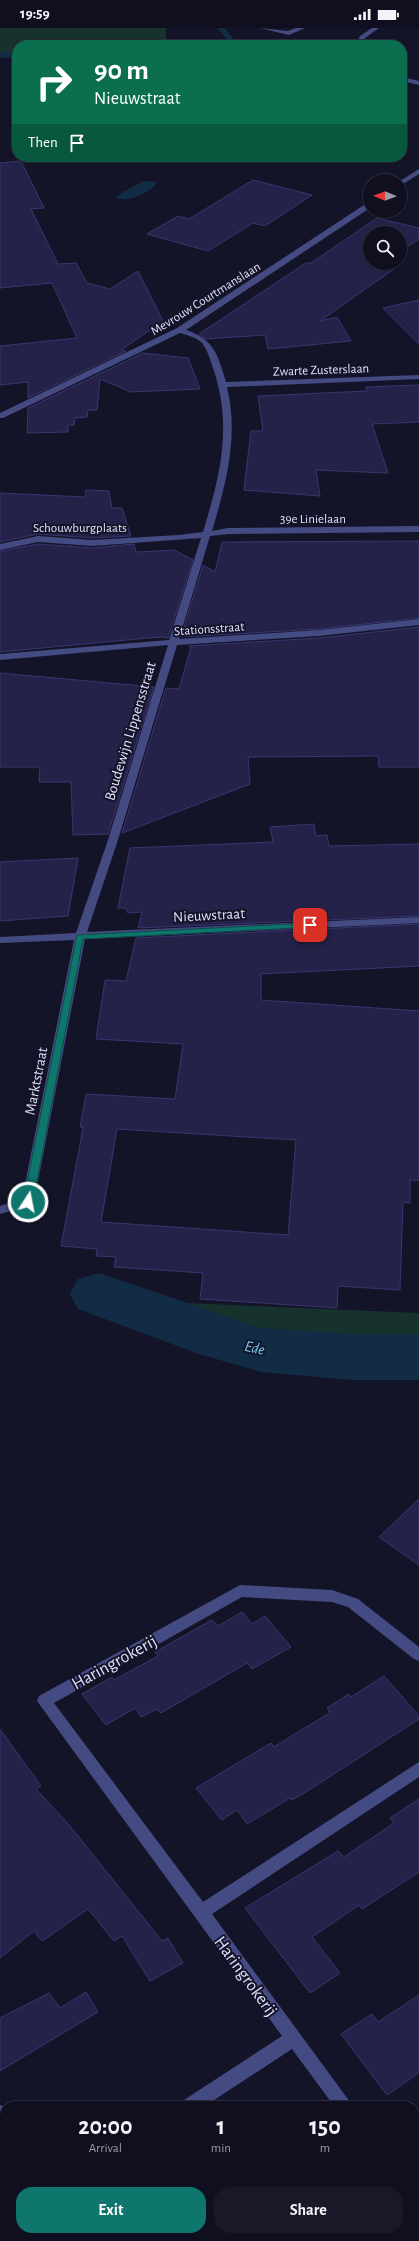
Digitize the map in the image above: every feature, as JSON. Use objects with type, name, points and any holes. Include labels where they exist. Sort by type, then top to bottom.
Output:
[{"type":"street","points":[[263,28],[289,33],[302,28]]},
{"type":"street","points":[[361,40],[362,37],[376,28]]},
{"type":"street","points":[[407,80],[419,83]]},
{"type":"street","points":[[407,179],[419,171]]},
{"type":"street","name":"Mevrouw Courtmanslaan","points":[[0,416],[180,330],[363,210]]},
{"type":"street","name":"Boudewijn Lippensstraat","points":[[80,937],[93,904],[222,484],[227,447],[228,417],[224,385],[210,350],[203,340],[180,330]]},
{"type":"street","name":"Zwarte Zusterslaan","points":[[224,385],[419,377]]},
{"type":"street","name":"39e Linielaan","points":[[208,533],[228,531],[375,531],[419,529]]},
{"type":"street","name":"Schouwburgplaats","points":[[0,547],[38,539],[92,543],[179,538],[208,533]]},
{"type":"street","name":"Stationsstraat","points":[[0,657],[172,644],[220,638],[326,632],[419,622]]},
{"type":"street","name":"Nieuwstraat","points":[[0,940],[419,920]]},
{"type":"street","name":"Marktstraat","points":[[0,1210],[28,1202],[80,937]]},
{"type":"street","name":"Haringrokerij","points":[[340,2101],[44,1701],[240,1591],[332,1596],[353,1603],[419,1655]]},
{"type":"street","points":[[200,1913],[419,1769]]},
{"type":"street","points":[[198,2101],[293,2039]]},
{"type":"green space","points":[[0,28],[166,28],[166,40],[12,40],[12,53],[0,53]]},
{"type":"green space","points":[[161,1302],[419,1313],[419,1357],[352,1357],[261,1350],[220,1338],[158,1315]]},
{"type":"water","points":[[144,181],[157,182],[150,190],[138,196],[126,199],[115,198],[123,192]]},
{"type":"building","points":[[21,162],[44,208],[31,209],[58,264],[76,263],[87,283],[110,289],[138,271],[163,321],[121,350],[126,351],[28,398],[28,382],[0,385],[0,346],[77,338],[52,283],[0,288],[0,163]]},
{"type":"building","points":[[253,180],[312,195],[265,226],[253,223],[208,251],[147,234],[178,216],[189,219]]},
{"type":"building","points":[[377,218],[419,228],[419,239],[407,247],[407,226],[365,226]]},
{"type":"building","points":[[363,228],[363,270],[393,270],[320,321],[337,317],[351,341],[268,349],[265,335],[206,339],[199,334],[306,263],[311,263]]},
{"type":"building","points":[[419,300],[419,344],[383,308]]},
{"type":"building","points":[[143,353],[188,358],[200,389],[131,392],[100,379],[97,410],[88,410],[87,417],[75,418],[74,425],[68,425],[68,432],[27,433],[28,408]]},
{"type":"building","points":[[419,385],[419,422],[372,424],[388,473],[316,470],[320,496],[244,490],[251,431],[263,431],[258,396],[367,391],[366,387]]},
{"type":"building","points":[[86,490],[109,491],[112,508],[122,508],[131,536],[92,538],[38,534],[0,542],[0,493],[85,497]]},
{"type":"building","points":[[419,541],[419,618],[319,629],[181,637],[203,565],[215,572],[222,542]]},
{"type":"building","points":[[38,544],[92,548],[134,544],[136,552],[174,550],[193,560],[168,638],[148,638],[0,652],[0,551]]},
{"type":"building","points":[[419,627],[419,767],[379,767],[378,756],[248,757],[250,784],[122,833],[166,688],[179,689],[191,647],[189,646],[319,638]]},
{"type":"building","points":[[0,673],[154,687],[108,834],[73,835],[71,782],[39,782],[40,767],[0,767]]},
{"type":"building","points":[[314,824],[316,836],[327,835],[329,846],[419,844],[419,916],[138,928],[142,912],[128,913],[126,908],[118,908],[130,848],[273,842],[270,827]]},
{"type":"building","points":[[78,858],[68,916],[0,921],[0,862]]},
{"type":"building","points":[[419,924],[419,966],[261,974],[261,1000],[419,1011],[419,1180],[410,1180],[410,1203],[403,1202],[400,1290],[338,1286],[337,1308],[200,1299],[203,1273],[114,1267],[116,1257],[96,1256],[97,1249],[61,1246],[83,1127],[80,1127],[86,1094],[175,1099],[183,1044],[96,1039],[105,980],[126,981],[136,938]],"holes":[[[117,1129],[296,1140],[288,1235],[101,1222]]]},
{"type":"building","points":[[419,1499],[419,1565],[379,1537]]},
{"type":"building","points":[[242,1612],[252,1624],[265,1616],[291,1647],[252,1669],[247,1663],[161,1713],[157,1709],[141,1717],[135,1708],[106,1725],[82,1694],[112,1677],[114,1680],[158,1656],[155,1652],[212,1620],[218,1626]]},
{"type":"building","points":[[384,1676],[419,1716],[419,1719],[309,1790],[292,1800],[290,1798],[247,1824],[237,1810],[222,1820],[196,1788],[271,1743],[274,1747],[330,1713],[327,1708],[349,1694],[351,1697]]},
{"type":"building","points":[[0,1729],[41,1786],[36,1789],[70,1826],[162,1941],[168,1938],[183,1963],[150,1981],[122,1936],[114,1941],[88,1909],[42,1941],[34,1931],[0,1958]]},
{"type":"building","points":[[419,1799],[419,1872],[362,1909],[359,1905],[312,1937],[340,1973],[310,1993],[245,1908],[338,1851],[344,1857],[394,1823],[390,1818]]},
{"type":"building","points":[[86,1992],[98,2012],[0,2071],[0,2018],[49,1993],[60,2008]]},
{"type":"building","points":[[419,1995],[419,2073],[387,2095],[341,2034],[372,2014],[378,2022]]},
{"type":"waterway","points":[[221,28],[231,40]]},
{"type":"waterway","points":[[0,55],[12,54]]},
{"type":"waterway","name":"Ede","points":[[99,1294],[220,1338],[261,1350],[352,1357],[419,1357]]},
{"type":"route","points":[[28,1202],[80,937],[310,925]]}]
